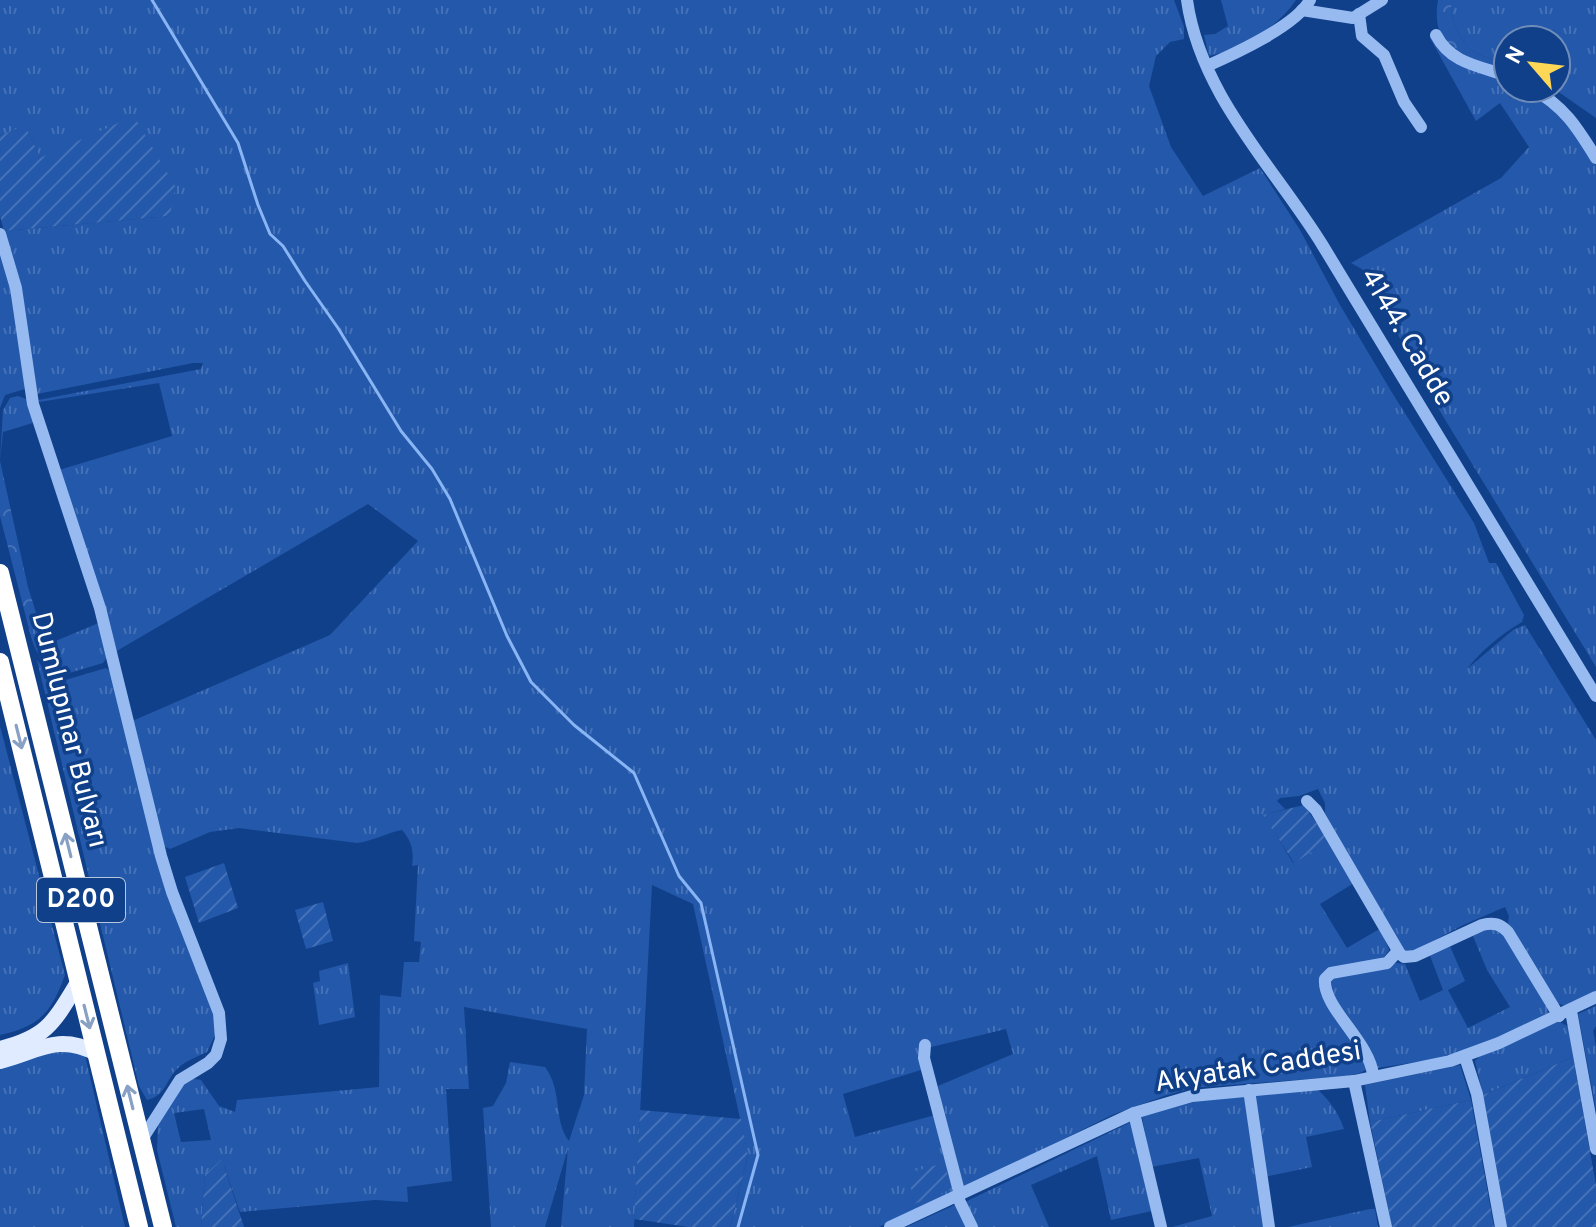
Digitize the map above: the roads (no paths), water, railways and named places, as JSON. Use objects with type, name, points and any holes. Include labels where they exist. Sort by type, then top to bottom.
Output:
[{"type":"highway","name":"Dumlupınar Bulvarı","points":[[0,573],[163,1227]]},
{"type":"highway","name":"Dumlupınar Bulvarı","points":[[0,662],[139,1227]]},
{"type":"main road","points":[[0,1049],[43,1033],[79,981]]},
{"type":"main road","points":[[0,1061],[57,1042],[81,1045],[96,1053]]},
{"type":"street","name":"4144. Cadde","points":[[1187,0],[1215,86],[1321,243],[1596,696]]},
{"type":"street","points":[[1207,66],[1241,51],[1306,5],[1353,18],[1382,0]]},
{"type":"street","points":[[1359,14],[1362,36],[1384,55],[1404,102],[1421,127]]},
{"type":"street","points":[[1436,35],[1451,56],[1492,71]]},
{"type":"street","points":[[1555,104],[1570,116],[1596,158]]},
{"type":"street","points":[[0,234],[16,288],[33,404],[100,608],[161,856],[219,1013],[221,1039],[216,1055],[180,1080],[141,1141]]},
{"type":"street","points":[[1307,801],[1316,810],[1404,957],[1482,925],[1500,925],[1508,932],[1565,1013],[1596,1149]]},
{"type":"street","points":[[1373,1075],[1368,1055],[1327,992],[1325,979],[1331,973],[1387,963],[1398,951]]},
{"type":"street","name":"Akyatak Caddesi","points":[[890,1227],[1134,1113],[1192,1096],[1354,1081],[1465,1057],[1596,997]]},
{"type":"street","points":[[925,1045],[924,1058],[959,1196],[972,1227]]},
{"type":"street","points":[[1465,1057],[1477,1094],[1501,1227]]},
{"type":"street","points":[[1354,1081],[1386,1227]]},
{"type":"street","points":[[1249,1090],[1269,1227]]},
{"type":"street","points":[[1134,1113],[1161,1227]]},
{"type":"waterway","points":[[152,0],[238,143],[270,234],[283,246],[401,431],[432,469],[450,499],[507,636],[531,682],[574,725],[634,773],[679,876],[701,903],[758,1155],[738,1227]]}]
